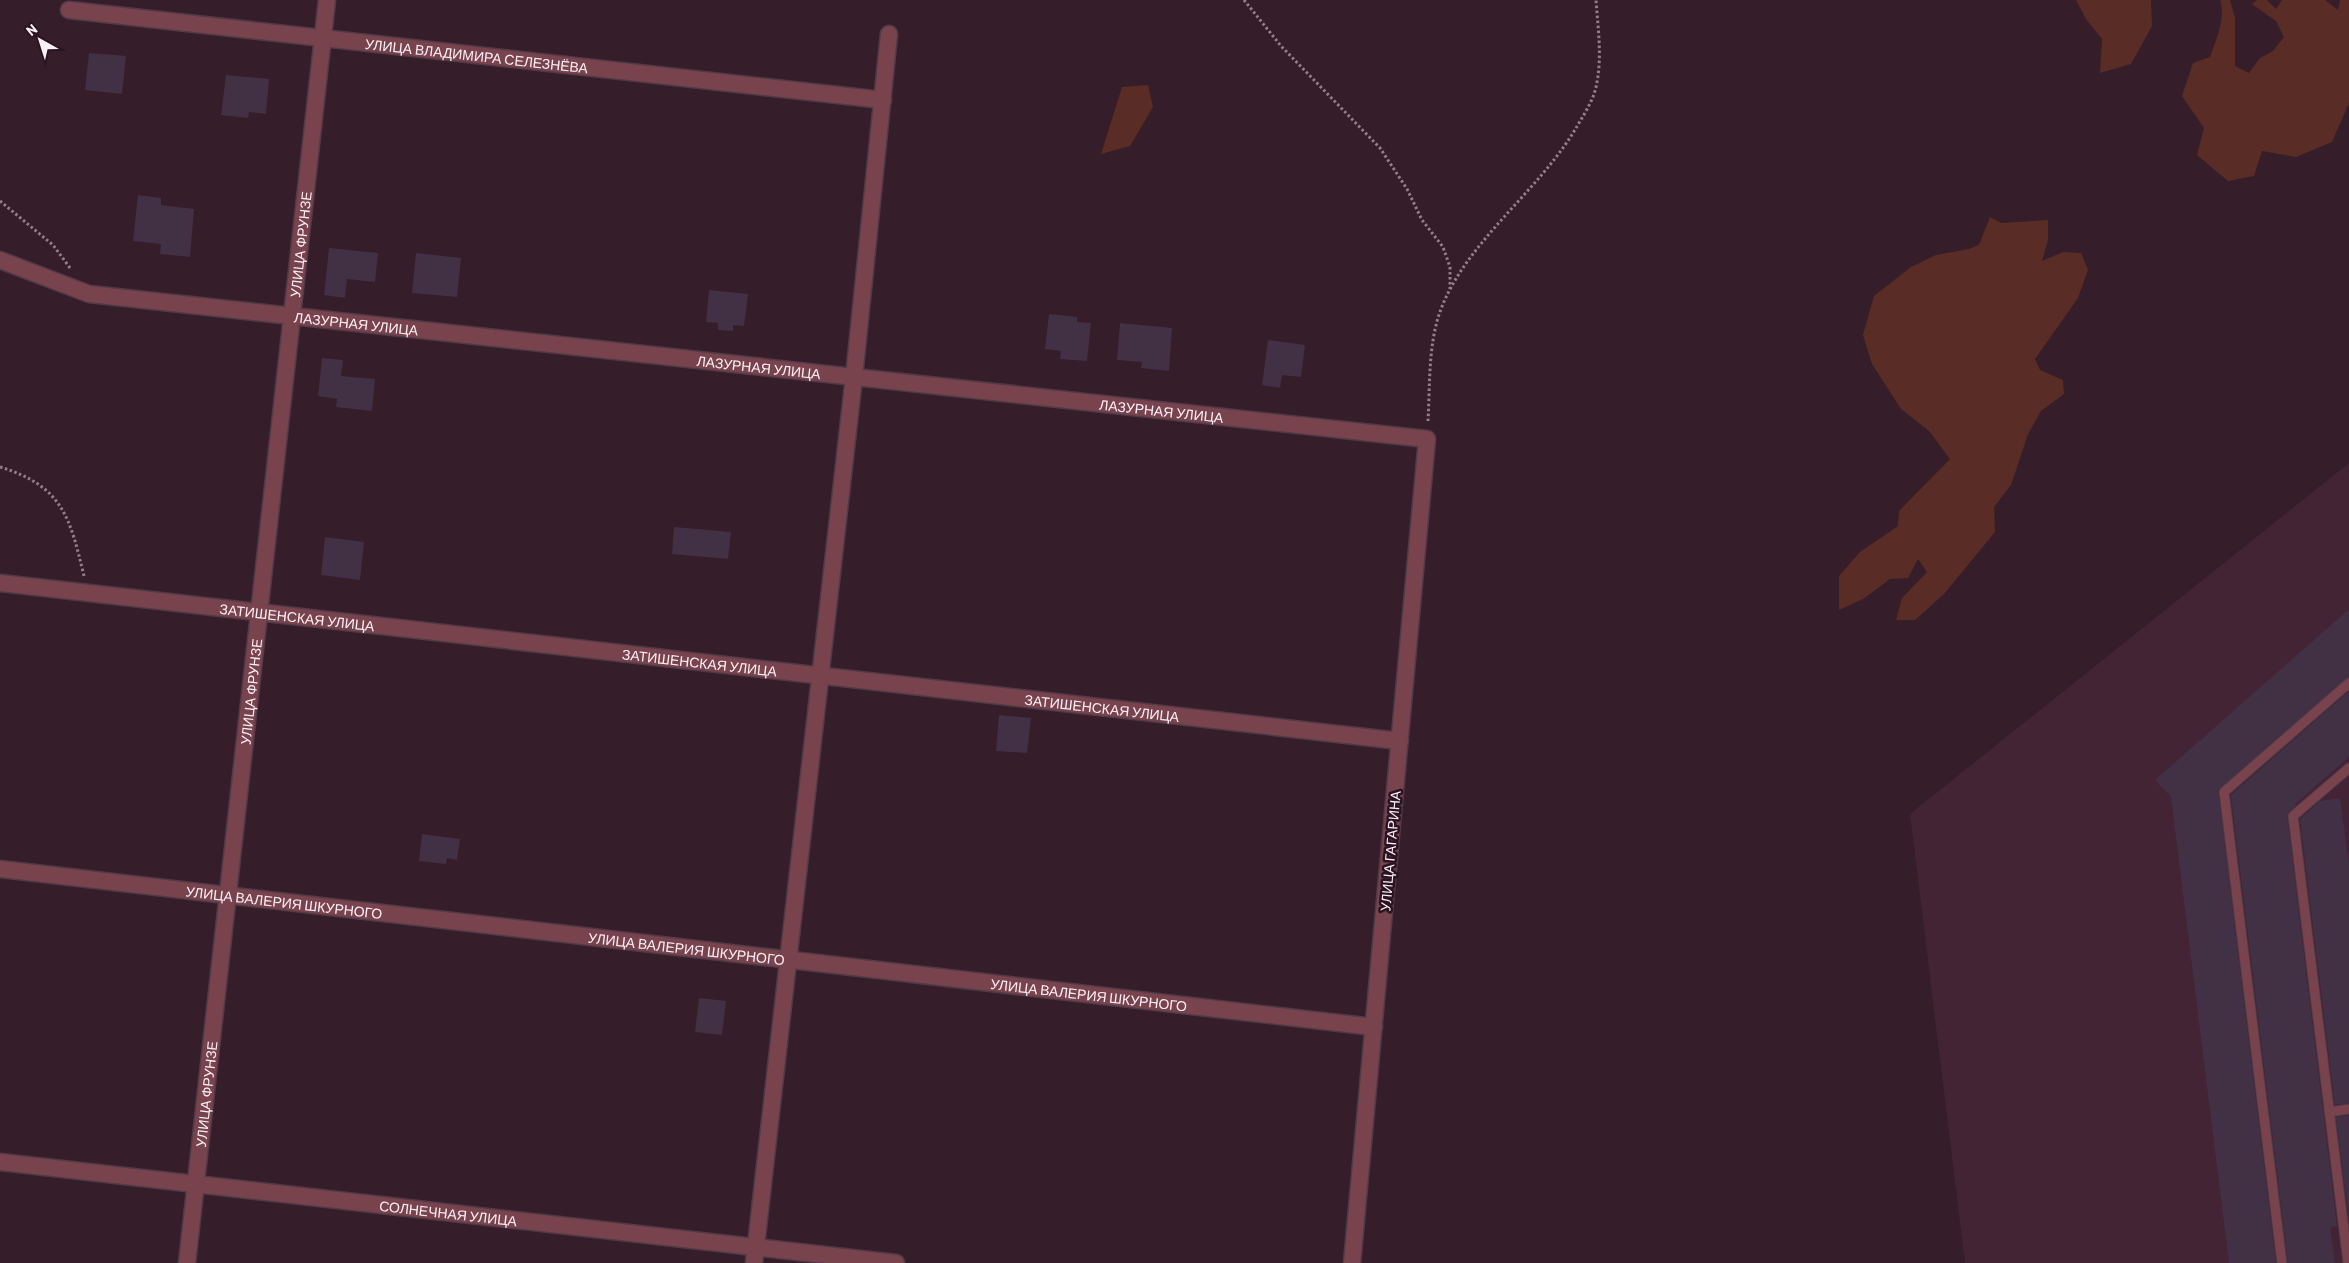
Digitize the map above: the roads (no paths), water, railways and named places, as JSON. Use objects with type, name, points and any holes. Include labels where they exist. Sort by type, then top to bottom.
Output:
[{"type":"street","name":"УЛИЦА ФРУНЗЕ","points":[[187,1263],[327,0]]},
{"type":"street","name":"УЛИЦА ВЛАДИМИРА СЕЛЕЗНЁВА","points":[[69,10],[883,100]]},
{"type":"street","points":[[755,1255],[854,377],[889,34]]},
{"type":"street","name":"ЛАЗУРНАЯ УЛИЦА","points":[[0,260],[89,294],[1427,439]]},
{"type":"street","name":"УЛИЦА ГАГАРИНА","points":[[1352,1263],[1427,439]]},
{"type":"street","name":"ЗАТИШЕНСКАЯ УЛИЦА","points":[[0,584],[1400,741]]},
{"type":"street","name":"УЛИЦА ВАЛЕРИЯ ШКУРНОГО","points":[[0,870],[1374,1027]]},
{"type":"street","name":"СОЛНЕЧНАЯ УЛИЦА","points":[[0,1162],[755,1255],[896,1263]]},
{"type":"lane","points":[[2282,1263],[2224,792],[2349,683]]},
{"type":"lane","points":[[2348,1263],[2293,816],[2349,768]]},
{"type":"lane","points":[[2329,1112],[2349,1109]]}]
